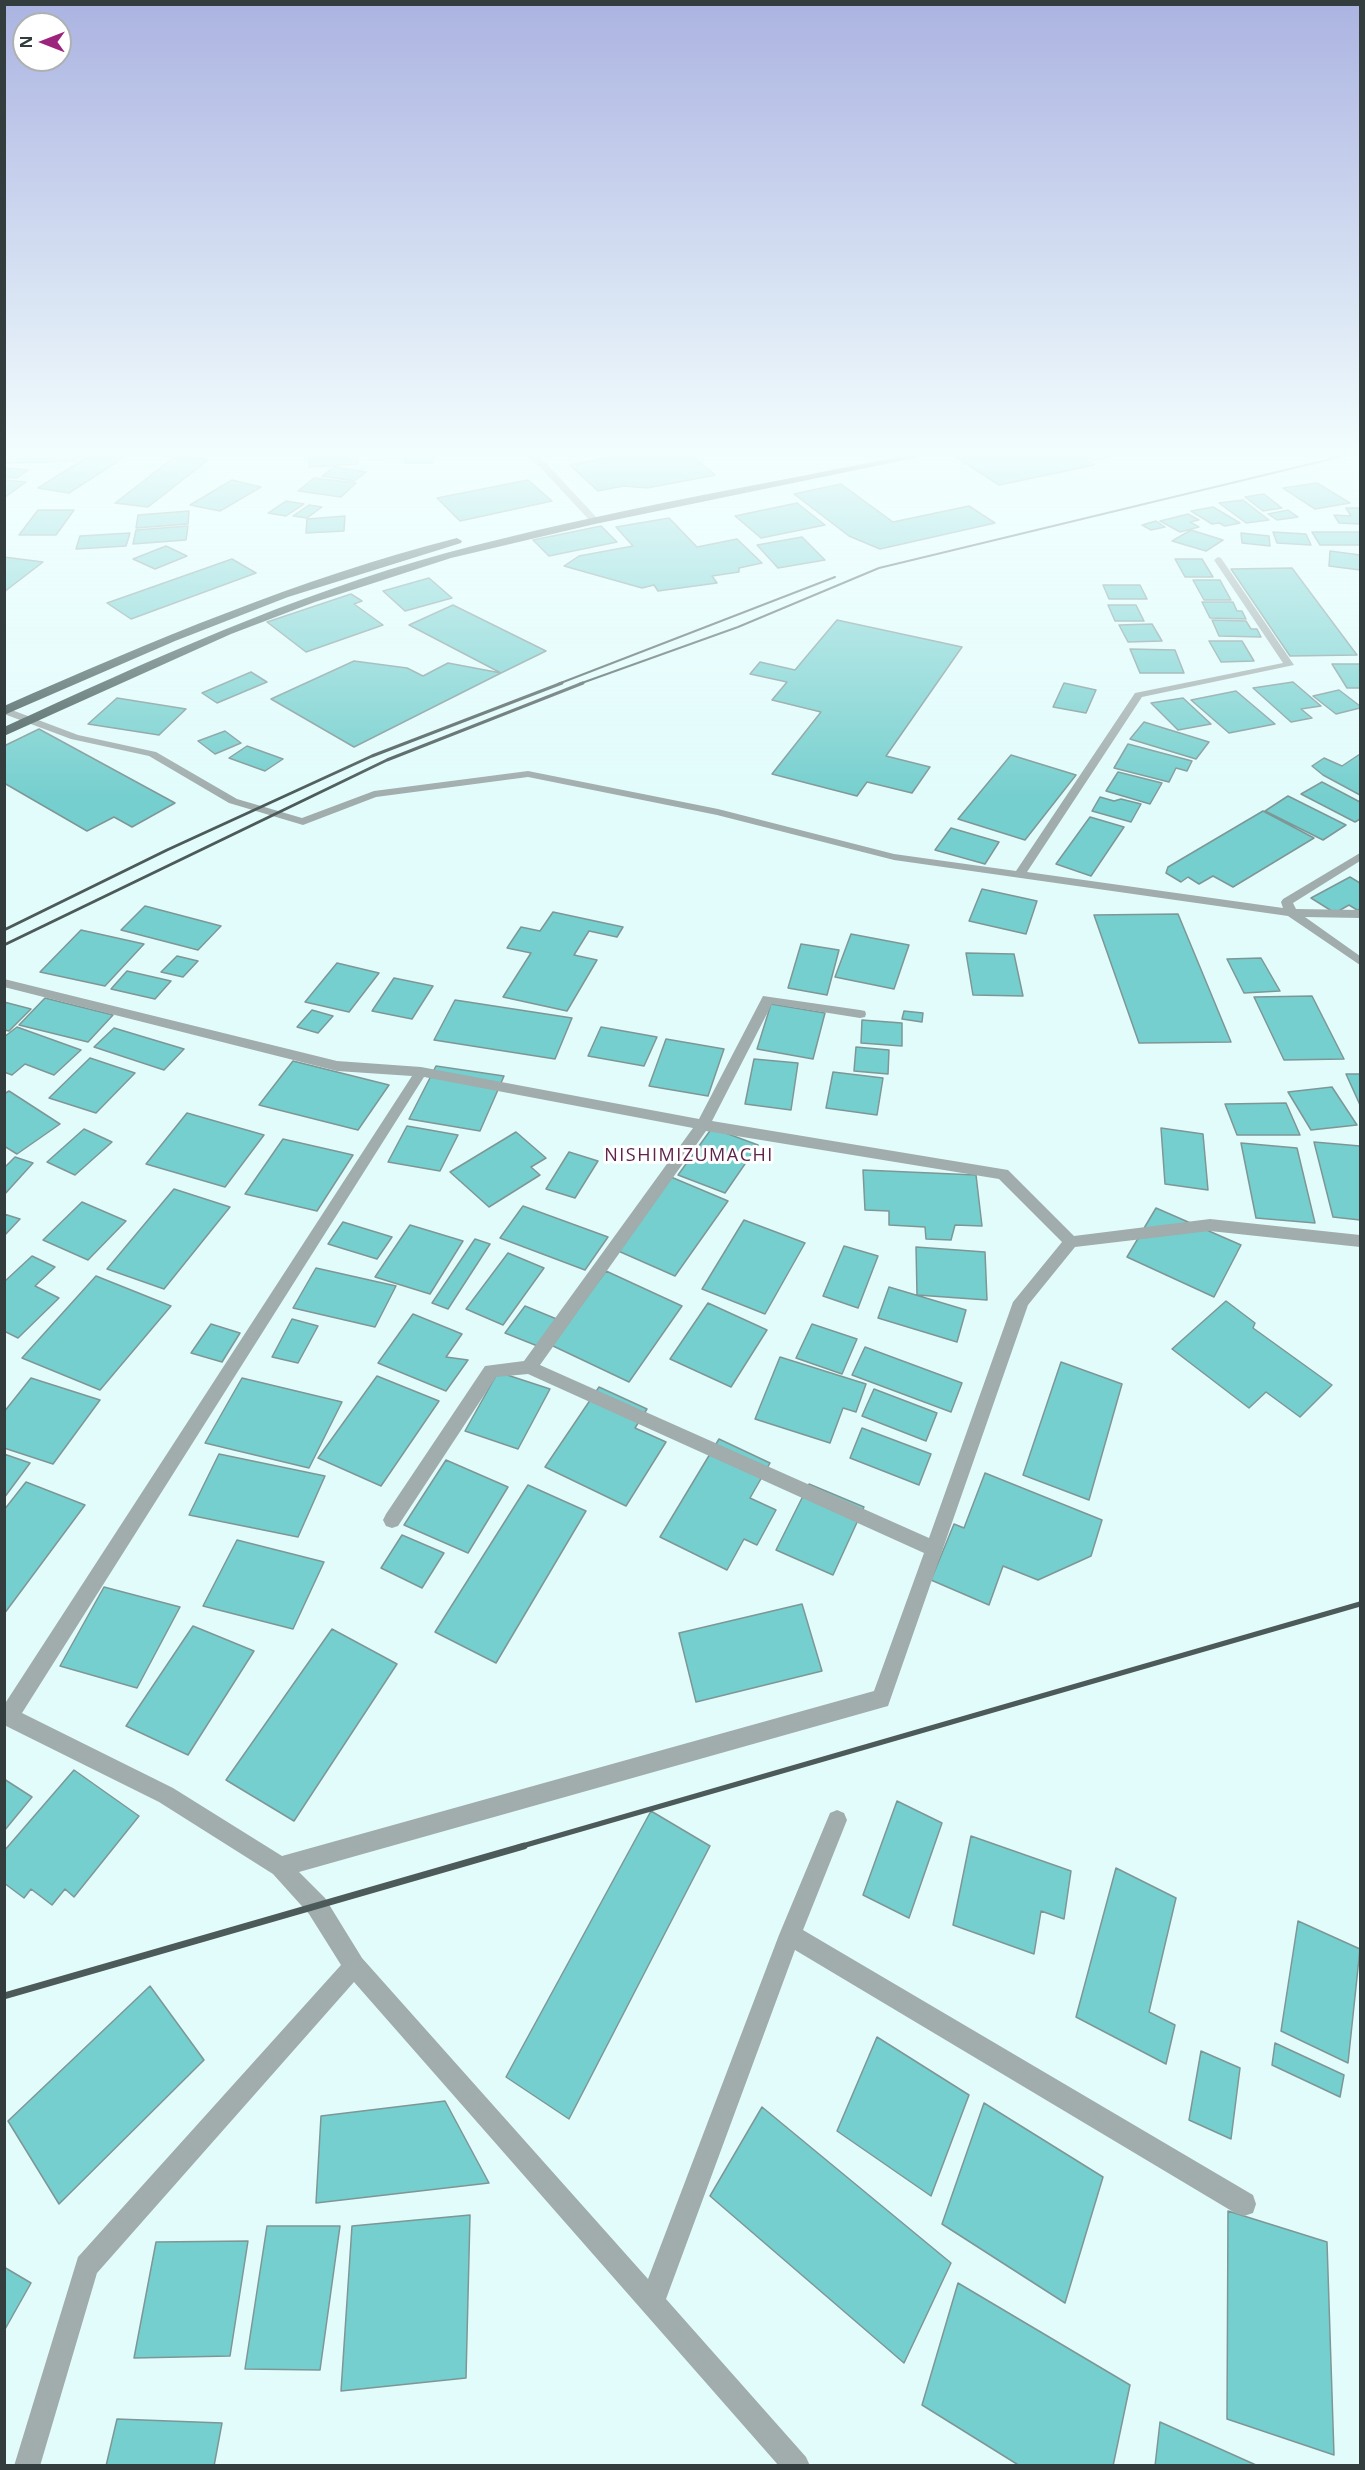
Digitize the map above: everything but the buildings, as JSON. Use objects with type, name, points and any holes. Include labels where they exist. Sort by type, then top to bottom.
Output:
[{"type":"highway","points":[[5,710],[183,633],[275,597],[366,567]]},
{"type":"highway","points":[[4,732],[157,661],[311,600],[413,567]]},
{"type":"street","points":[[1019,875],[1139,695],[1289,665],[1223,567]]},
{"type":"street","points":[[5,710],[75,736],[152,754],[233,801],[303,822],[374,794],[528,774],[717,812],[894,857],[1291,913],[1360,914]]},
{"type":"street","points":[[1360,856],[1287,902],[1291,913],[1360,961]]},
{"type":"street","points":[[4,983],[337,1066],[421,1072],[703,1125],[1003,1174],[1071,1242]]},
{"type":"street","points":[[529,1366],[703,1125],[768,999],[860,1014]]},
{"type":"street","points":[[421,1072],[7,1715],[166,1795],[280,1867],[318,1906],[354,1966],[796,2466]]},
{"type":"street","points":[[280,1867],[881,1698],[1022,1302],[1071,1242],[1210,1225],[1360,1241]]},
{"type":"street","points":[[392,1520],[491,1371],[529,1366],[934,1549]]},
{"type":"street","points":[[652,2302],[790,1935],[837,1820]]},
{"type":"street","points":[[790,1935],[1244,2204]]},
{"type":"street","points":[[27,2466],[87,2266],[354,1966]]},
{"type":"railway","points":[[579,684],[738,627],[882,567]]},
{"type":"railway","points":[[558,684],[835,577]]},
{"type":"railway","points":[[4,930],[167,850],[372,756],[562,683]]},
{"type":"railway","points":[[4,945],[387,760],[583,683]]},
{"type":"railway","points":[[519,1847],[1360,1604]]},
{"type":"railway","points":[[4,1996],[524,1846]]},
{"type":"district","name":"NISHIMIZUMACHI","points":[[689,1156]]}]
